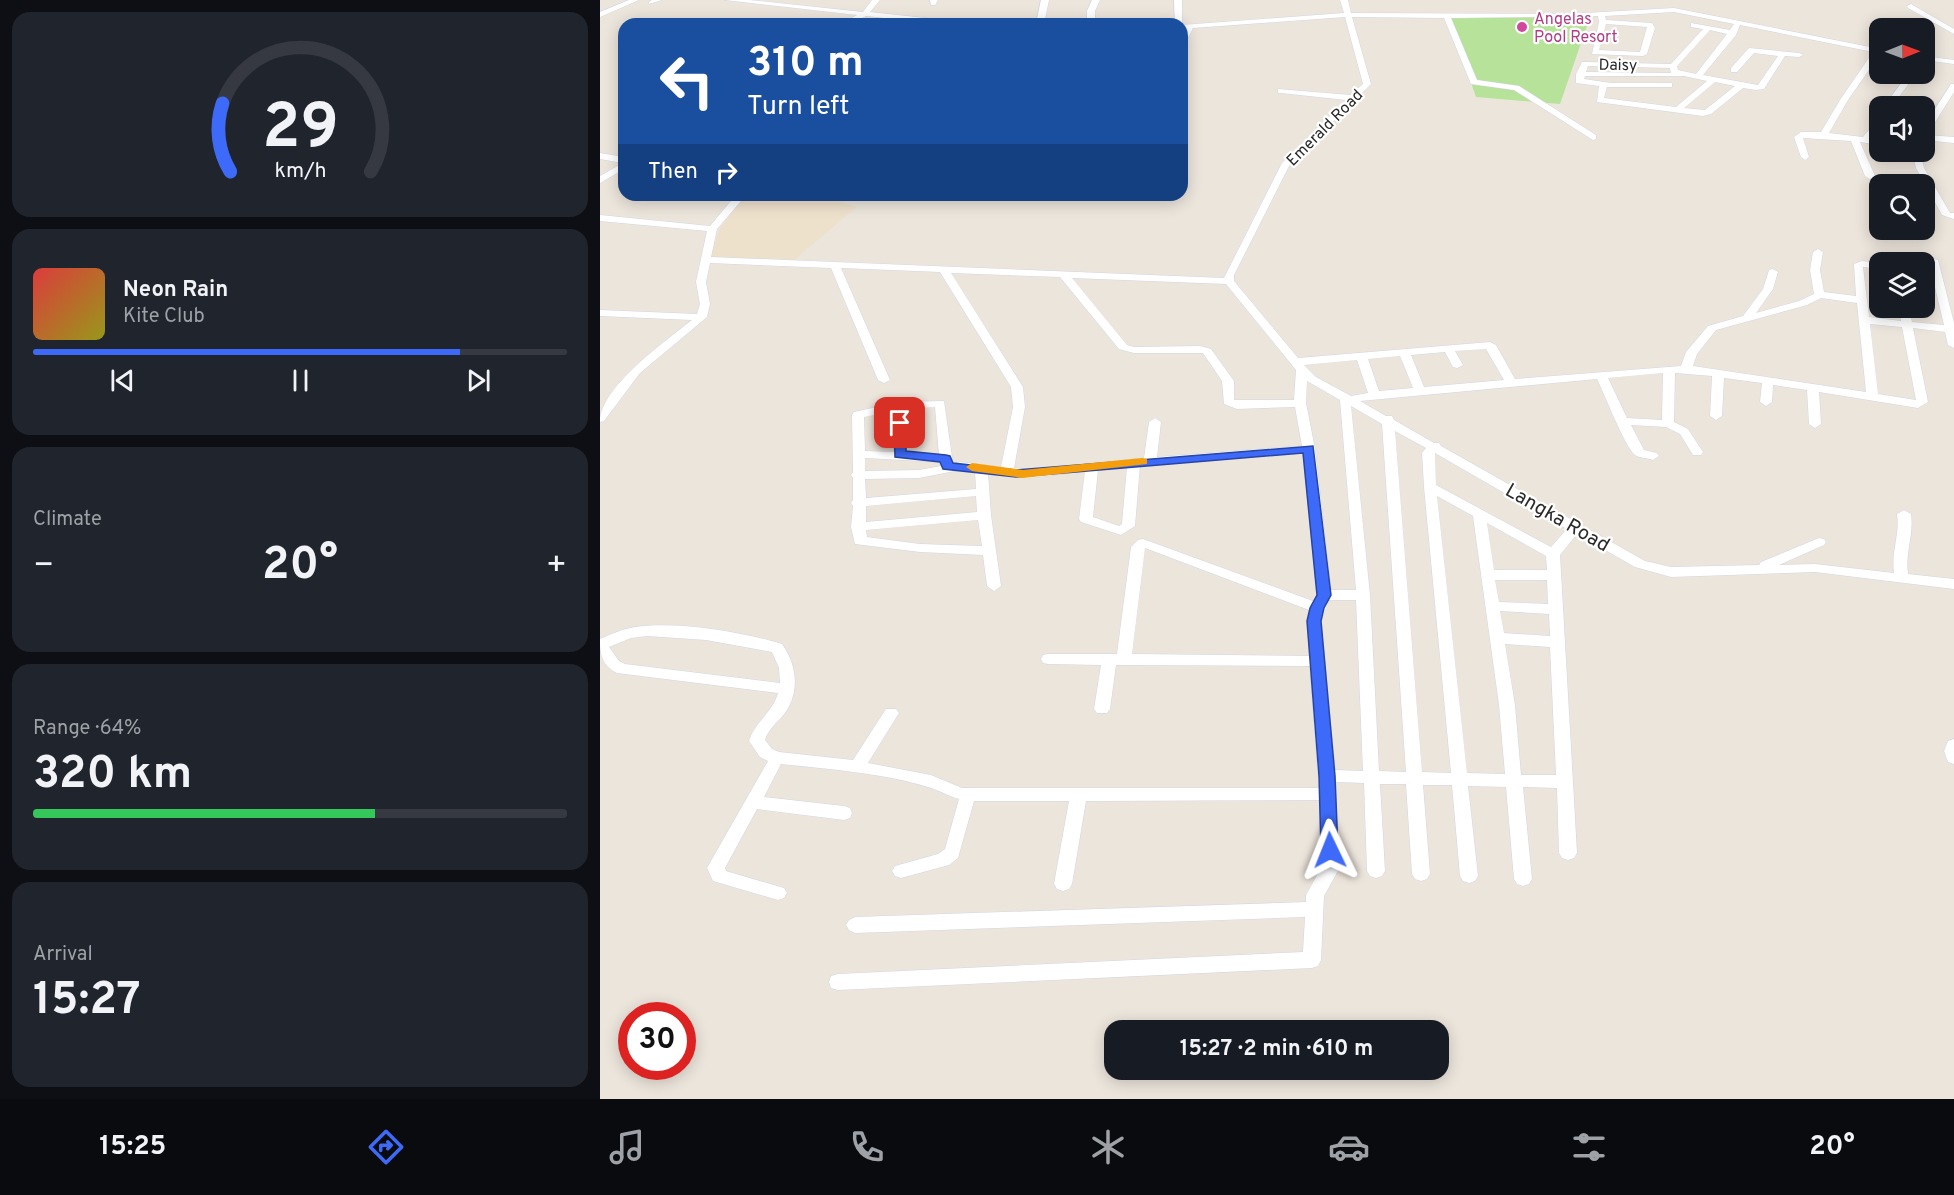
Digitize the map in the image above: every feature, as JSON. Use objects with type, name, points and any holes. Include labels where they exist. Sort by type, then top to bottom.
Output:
[{"type":"street","points":[[600,15],[635,0]]},
{"type":"street","points":[[729,0],[904,18]]},
{"type":"street","points":[[858,18],[866,14],[876,0]]},
{"type":"street","points":[[1041,18],[1045,0]]},
{"type":"street","points":[[1091,18],[1096,0]]},
{"type":"street","points":[[1178,0],[1182,18]]},
{"type":"street","name":"Emerald Road","points":[[1229,281],[1229,275],[1280,171],[1295,151],[1367,82],[1344,0]]},
{"type":"street","points":[[1674,0],[1674,10]]},
{"type":"street","points":[[1911,6],[1954,32]]},
{"type":"street","points":[[1188,26],[1350,15],[1602,18],[1674,10],[1869,49]]},
{"type":"street","points":[[1447,16],[1474,82],[1516,88],[1593,137]]},
{"type":"street","points":[[1602,18],[1649,25],[1651,28],[1643,54],[1595,52],[1602,18]]},
{"type":"street","points":[[1698,76],[1733,33],[1738,23]]},
{"type":"street","points":[[1694,25],[1733,33]]},
{"type":"street","points":[[1708,28],[1673,66],[1674,72],[1741,86],[1761,87],[1783,54]]},
{"type":"street","points":[[1734,70],[1752,50],[1799,55]]},
{"type":"street","points":[[1935,59],[1954,62]]},
{"type":"street","name":"Daisy","points":[[1669,85],[1604,85],[1580,82],[1580,74],[1584,64],[1587,63],[1673,66]]},
{"type":"street","points":[[1824,135],[1844,99],[1869,65]]},
{"type":"street","points":[[1580,74],[1683,74]]},
{"type":"street","points":[[1660,92],[1683,74]]},
{"type":"street","points":[[1677,110],[1714,79]]},
{"type":"street","points":[[1604,85],[1600,100],[1708,112],[1741,86]]},
{"type":"street","points":[[1935,116],[1951,97],[1954,86]]},
{"type":"street","points":[[1281,91],[1352,98]]},
{"type":"street","points":[[1644,106],[1652,99]]},
{"type":"street","points":[[1941,107],[1954,109]]},
{"type":"street","points":[[1865,140],[1869,134]]},
{"type":"street","points":[[1805,157],[1799,136],[1824,135],[1869,141]]},
{"type":"street","points":[[1854,138],[1869,174]]},
{"type":"street","points":[[1935,138],[1954,140]]},
{"type":"street","points":[[600,156],[618,159]]},
{"type":"street","points":[[1918,162],[1950,215],[1954,228]]},
{"type":"street","points":[[600,180],[618,169]]},
{"type":"street","points":[[600,418],[636,371],[702,317],[705,311],[701,282],[712,229],[736,201]]},
{"type":"street","points":[[600,218],[712,229]]},
{"type":"street","points":[[1818,252],[1815,270],[1818,295]]},
{"type":"street","points":[[706,260],[1229,281]]},
{"type":"street","points":[[834,264],[884,380]]},
{"type":"street","points":[[1869,266],[1858,265],[1866,320],[1872,396]]},
{"type":"street","points":[[1935,268],[1954,345]]},
{"type":"street","points":[[943,269],[1017,387],[1019,407],[1007,471]]},
{"type":"street","points":[[1746,319],[1768,289],[1773,272]]},
{"type":"street","points":[[1064,275],[1123,347],[1134,350],[1200,349],[1207,351],[1228,381],[1228,402],[1237,405],[1300,403]]},
{"type":"street","name":"Langka Road","points":[[1229,281],[1299,366],[1349,399],[1388,419],[1640,564],[1660,571],[1759,567],[1815,568],[1954,584]]},
{"type":"street","points":[[1686,369],[1692,352],[1702,345],[1708,331],[1723,323],[1803,303],[1818,295],[1862,300]]},
{"type":"street","points":[[600,313],[702,317]]},
{"type":"street","points":[[1376,871],[1363,595],[1343,405],[1349,399],[1375,395],[1669,369],[1686,369],[1768,380],[1872,396],[1901,403],[1922,402],[1905,318]]},
{"type":"street","points":[[1866,320],[1950,329]]},
{"type":"street","points":[[838,982],[1309,960],[1314,956],[1313,909],[1319,886],[1330,869],[1327,776],[1314,621],[1321,601],[1309,449],[1300,403],[1299,366],[1360,356],[1492,346],[1512,384]]},
{"type":"street","points":[[1449,350],[1456,365]]},
{"type":"street","points":[[1404,353],[1420,392]]},
{"type":"street","points":[[1360,356],[1375,395]]},
{"type":"street","points":[[1668,424],[1669,369]]},
{"type":"street","points":[[1716,416],[1718,373]]},
{"type":"street","points":[[1601,376],[1636,450],[1653,456]]},
{"type":"street","points":[[1766,402],[1768,380]]},
{"type":"street","points":[[1813,387],[1815,424]]},
{"type":"street","points":[[946,463],[940,403],[900,406],[858,415],[859,539],[864,543],[988,551]]},
{"type":"street","points":[[900,406],[900,455]]},
{"type":"street","points":[[1388,419],[1422,874]]},
{"type":"street","points":[[1621,421],[1668,424],[1683,432],[1697,452]]},
{"type":"street","points":[[1150,461],[1155,422]]},
{"type":"street","points":[[1435,446],[1428,453],[1430,488],[1470,876]]},
{"type":"street","points":[[858,454],[900,455],[1030,474],[1134,462],[1309,449]]},
{"type":"street","points":[[1092,467],[1086,519],[1121,531],[1128,525],[1134,462]]},
{"type":"street","points":[[857,475],[919,474],[946,463]]},
{"type":"street","points":[[981,468],[984,515],[994,586]]},
{"type":"street","points":[[1430,488],[1553,554]]},
{"type":"street","points":[[857,503],[982,492]]},
{"type":"street","points":[[1902,578],[1899,557],[1906,528],[1904,514]]},
{"type":"street","points":[[858,527],[984,515]]},
{"type":"street","points":[[1479,515],[1486,575],[1507,705],[1523,879]]},
{"type":"street","points":[[1569,853],[1553,554],[1575,528]]},
{"type":"street","points":[[1759,567],[1819,542]]},
{"type":"street","points":[[1102,709],[1116,659],[1138,547],[1143,543],[1321,601],[1363,595]]},
{"type":"street","points":[[1486,575],[1553,576]]},
{"type":"street","points":[[1492,606],[1555,609]]},
{"type":"street","points":[[786,689],[622,669],[614,665],[600,645],[626,634],[643,631],[769,645],[777,648],[785,659],[786,689],[780,707],[761,729],[757,741],[766,753],[777,758],[856,766],[931,781],[949,791],[968,795],[1328,794]]},
{"type":"street","points":[[1497,638],[1557,642]]},
{"type":"street","points":[[1048,658],[1317,661]]},
{"type":"street","points":[[856,766],[891,713]]},
{"type":"street","points":[[1954,746],[1952,751],[1954,758]]},
{"type":"street","points":[[777,758],[717,863],[716,872],[719,876],[778,893]]},
{"type":"street","points":[[1327,776],[1565,782]]},
{"type":"street","points":[[1063,884],[1079,793]]},
{"type":"street","points":[[901,871],[943,860],[952,853],[968,795]]},
{"type":"street","points":[[752,802],[844,813]]},
{"type":"street","points":[[855,925],[1313,909]]},
{"type":"shaded area","points":[[741,201],[838,201],[857,207],[793,261],[710,257],[720,228]]},
{"type":"green space","points":[[1590,17],[1560,104],[1476,97],[1448,18]]},
{"type":"slow traffic","points":[[972,467],[1023,474],[1142,462]]},
{"type":"place","name":"Angelas Pool Resort","points":[[1522,27]]},
{"type":"route","points":[[900,423],[900,455],[946,459],[947,467],[966,466],[1016,474],[1134,462],[1309,449],[1324,595],[1317,608],[1314,621],[1327,776],[1330,850]]}]
